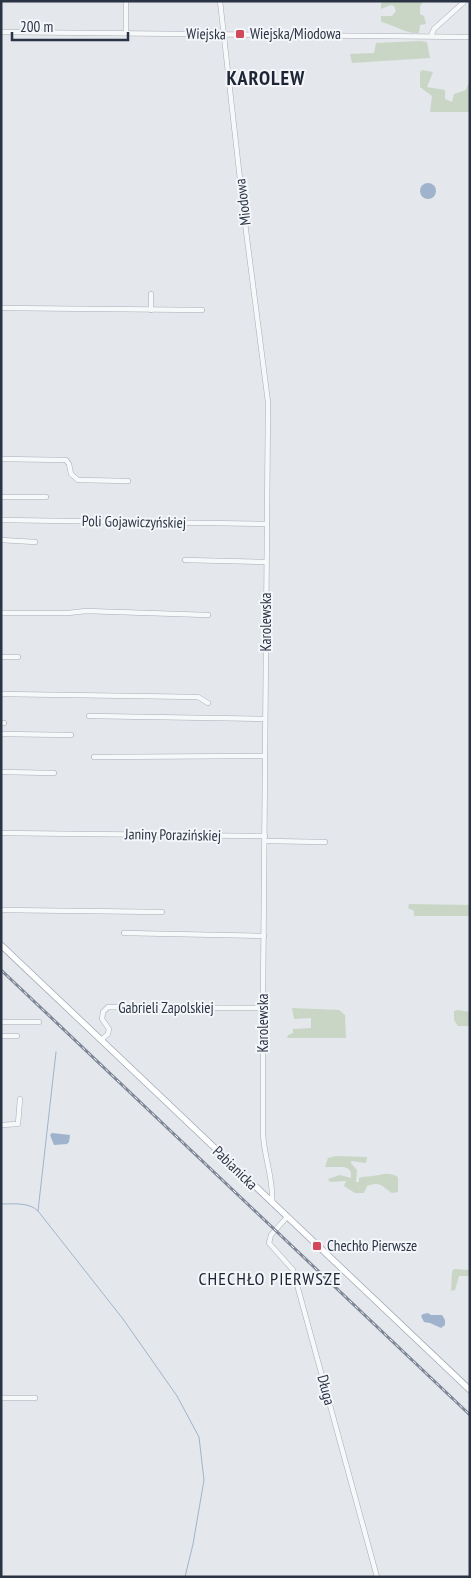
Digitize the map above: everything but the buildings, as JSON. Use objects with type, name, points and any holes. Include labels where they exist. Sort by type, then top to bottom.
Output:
[{"type":"main road","name":"Pabianicka","points":[[1,945],[470,1390]]},
{"type":"street","points":[[126,1],[126,33]]},
{"type":"street","name":"Miodowa","points":[[220,1],[244,215],[268,402]]},
{"type":"street","points":[[431,36],[432,30],[465,1]]},
{"type":"street","name":"Wiejska","points":[[1,32],[470,37]]},
{"type":"street","points":[[151,294],[152,310]]},
{"type":"street","points":[[1,308],[202,310]]},
{"type":"street","name":"Karolewska","points":[[268,402],[263,1008],[264,1147],[273,1194],[272,1203]]},
{"type":"street","points":[[1,459],[66,460],[71,474],[78,480],[128,481]]},
{"type":"street","points":[[1,497],[46,497]]},
{"type":"street","name":"Poli Gojawiczyńskiej","points":[[1,520],[267,524]]},
{"type":"street","points":[[1,540],[35,542]]},
{"type":"street","points":[[185,560],[266,562]]},
{"type":"street","points":[[1,612],[208,615]]},
{"type":"street","points":[[1,657],[18,657]]},
{"type":"street","points":[[1,694],[198,697],[208,703]]},
{"type":"street","points":[[89,716],[265,719]]},
{"type":"street","points":[[1,734],[71,735]]},
{"type":"street","points":[[94,757],[265,756]]},
{"type":"street","points":[[1,772],[54,773]]},
{"type":"street","name":"Janiny Porazińskiej","points":[[1,833],[264,839]]},
{"type":"street","points":[[264,839],[325,842]]},
{"type":"street","points":[[1,910],[162,912]]},
{"type":"street","points":[[124,932],[264,936]]},
{"type":"street","name":"Gabrieli Zapolskiej","points":[[101,1040],[108,1034],[109,1030],[102,1019],[103,1012],[108,1007],[263,1008]]},
{"type":"street","points":[[1,1022],[39,1022]]},
{"type":"street","points":[[1,1036],[17,1036]]},
{"type":"street","points":[[1,1125],[18,1124],[20,1099]]},
{"type":"street","name":"Długa","points":[[288,1217],[271,1235],[269,1243],[293,1270],[377,1577]]},
{"type":"street","points":[[1,1398],[36,1398]]},
{"type":"green space","points":[[381,1],[424,1],[420,6],[420,14],[424,16],[426,24],[420,25],[419,33],[414,33],[381,22],[381,16],[392,16],[396,11],[394,6],[391,5],[381,9]]},
{"type":"green space","points":[[427,42],[430,58],[352,63],[350,54],[374,53],[376,43]]},
{"type":"green space","points":[[422,70],[433,72],[427,87],[445,90],[445,99],[452,102],[454,94],[466,90],[470,79],[470,112],[430,112],[432,96],[420,87],[420,72]]},
{"type":"green space","points":[[409,904],[470,905],[470,916],[414,916],[414,911],[408,908]]},
{"type":"green space","points":[[292,1008],[339,1010],[345,1015],[346,1038],[287,1038],[288,1035],[293,1033],[293,1029],[311,1028],[311,1018],[294,1019]]},
{"type":"green space","points":[[454,1011],[470,1012],[470,1026],[458,1026],[454,1020]]},
{"type":"green space","points":[[336,1156],[367,1157],[366,1163],[351,1161],[357,1170],[356,1182],[359,1182],[359,1178],[363,1177],[391,1174],[398,1177],[398,1192],[392,1193],[381,1185],[375,1184],[367,1186],[364,1193],[355,1193],[344,1186],[346,1181],[330,1182],[328,1179],[340,1175],[351,1178],[349,1169],[344,1167],[325,1167],[328,1158]]},
{"type":"green space","points":[[454,1269],[470,1270],[470,1276],[459,1276],[455,1290],[451,1291],[452,1272]]},
{"type":"water","points":[[428,183],[434,185],[436,191],[434,197],[428,199],[422,197],[420,191],[422,185]]},
{"type":"water","points":[[52,1133],[70,1135],[69,1142],[67,1144],[54,1145],[50,1135]]},
{"type":"water","points":[[428,1313],[431,1315],[442,1315],[445,1325],[441,1328],[424,1322],[421,1316]]},
{"type":"waterway","points":[[56,1052],[38,1211],[123,1319],[177,1396],[199,1437],[204,1480],[193,1544],[185,1577]]},
{"type":"waterway","points":[[1,1204],[26,1205],[38,1211]]},
{"type":"railway","points":[[1,970],[470,1415]]},
{"type":"place","name":"Wiejska/Miodowa","points":[[240,34]]},
{"type":"place","name":"Chechło Pierwsze","points":[[317,1246]]},
{"type":"district","name":"KAROLEW","points":[[266,78]]},
{"type":"district","name":"CHECHŁO PIERWSZE","points":[[270,1279]]}]
